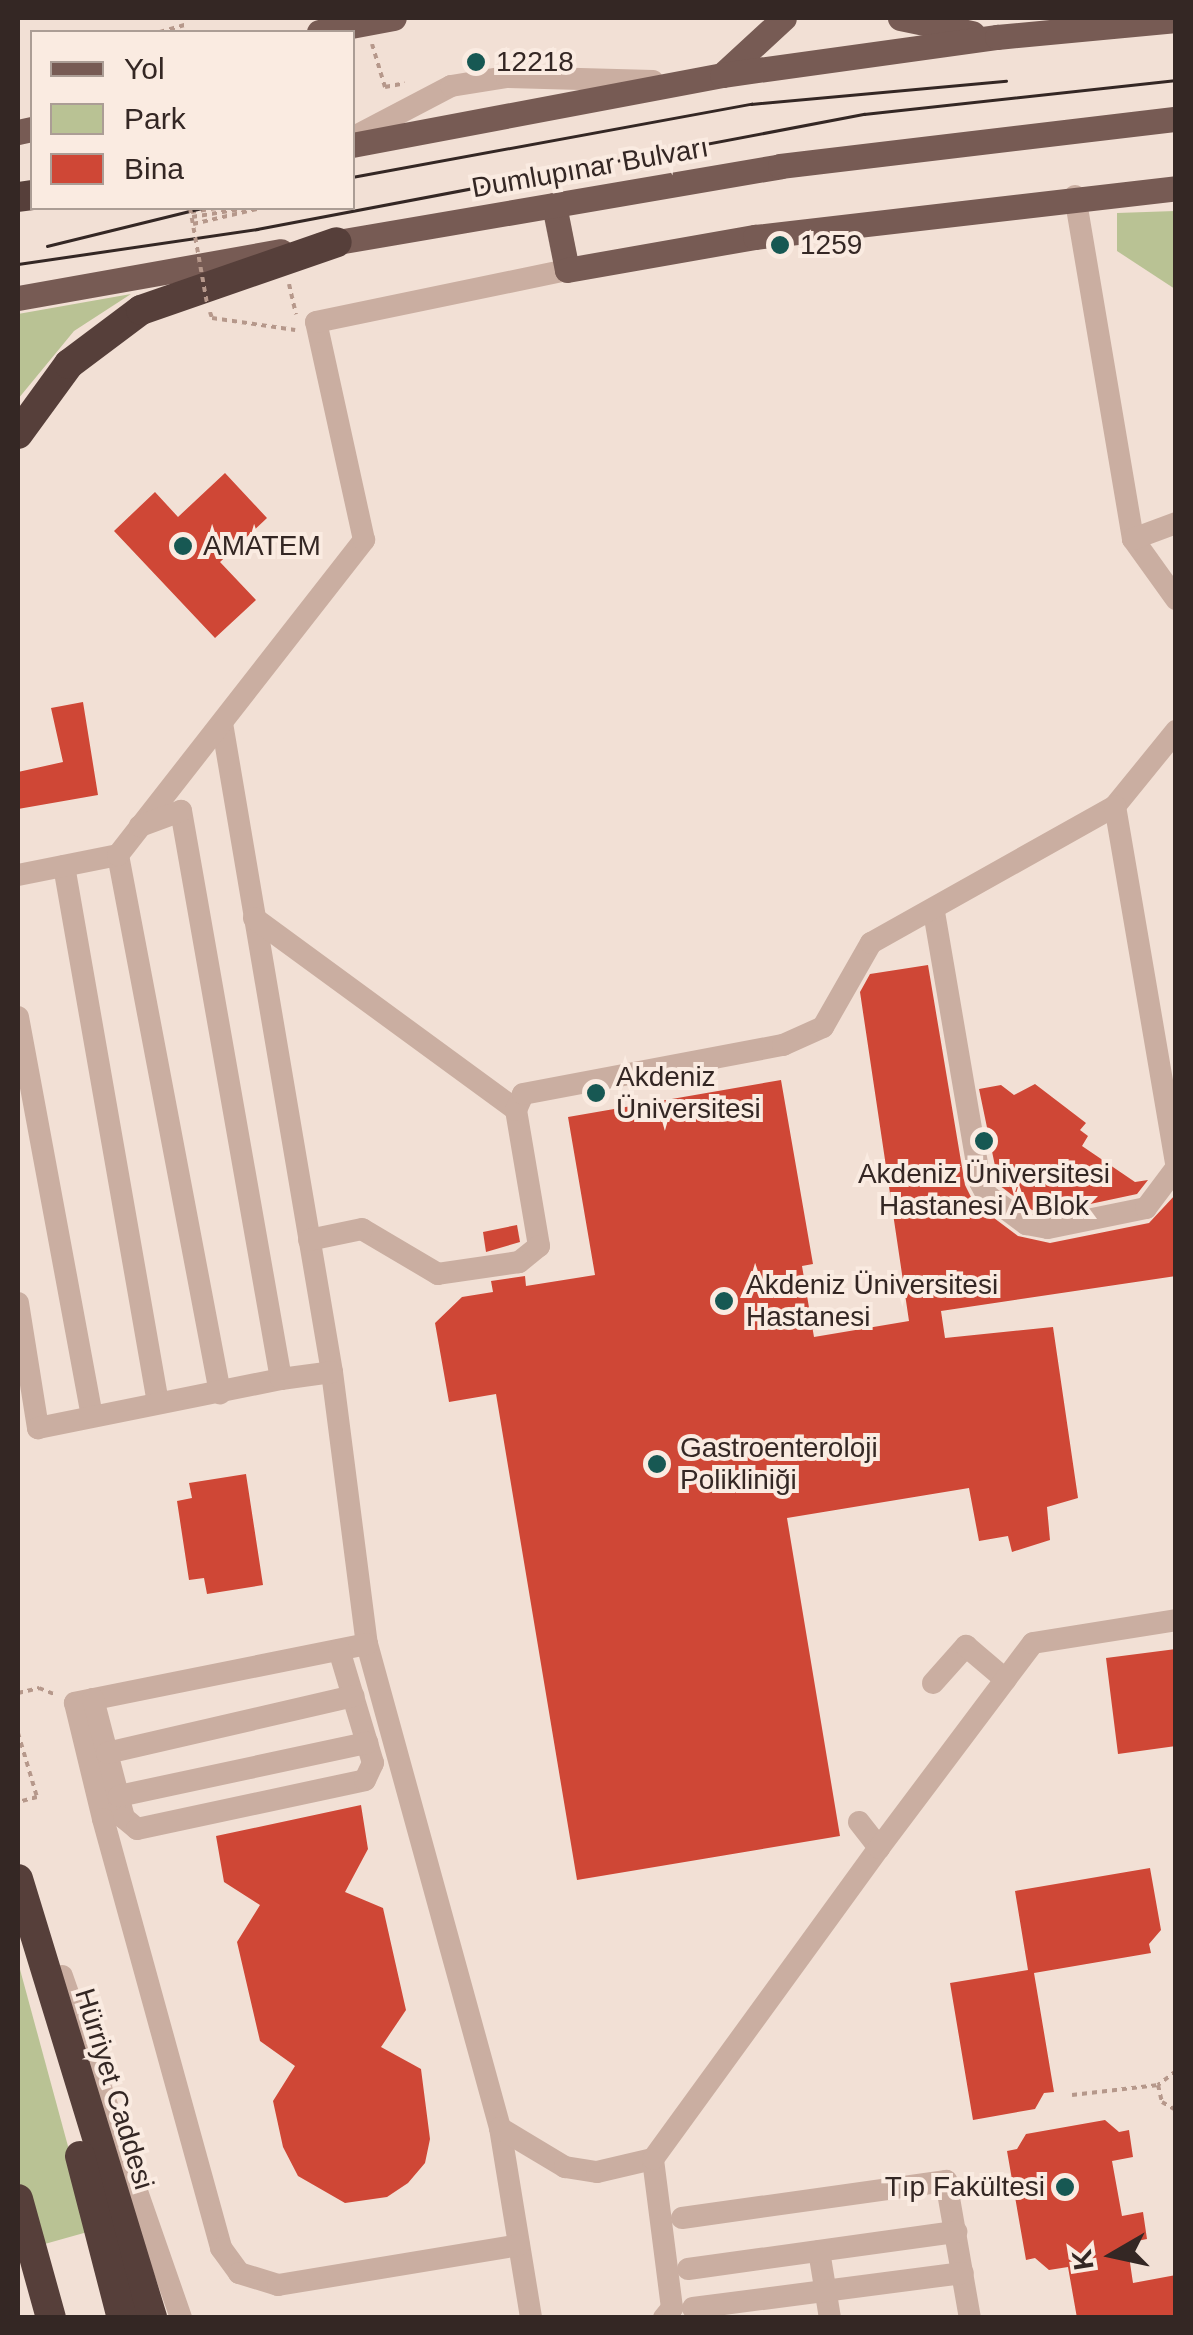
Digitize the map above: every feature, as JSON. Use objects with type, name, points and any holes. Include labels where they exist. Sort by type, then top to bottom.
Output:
[{"type":"highway","points":[[18,434],[69,364],[127,318],[197,286],[337,242]]},
{"type":"highway","name":"Hürriyet Caddesi","points":[[18,1880],[152,2318]]},
{"type":"highway","points":[[18,1918],[122,2318]]},
{"type":"highway","points":[[18,2199],[50,2318]]},
{"type":"highway","points":[[18,2262],[32,2318]]},
{"type":"main road","points":[[326,30],[359,20],[394,18]]},
{"type":"main road","points":[[722,75],[784,18]]},
{"type":"main road","points":[[900,18],[996,36]]},
{"type":"main road","points":[[355,141],[722,75],[996,36],[1176,20]]},
{"type":"main road","name":"Dumlupınar Bulvarı","points":[[18,298],[780,166],[1176,119]]},
{"type":"main road","points":[[554,204],[567,270],[1074,196],[1176,188]]},
{"type":"street","points":[[355,140],[451,86],[508,77],[686,82]]},
{"type":"street","points":[[1074,196],[1133,538],[1176,598]]},
{"type":"street","points":[[18,875],[118,854],[364,540],[316,322],[567,270]]},
{"type":"street","points":[[1133,538],[1176,523]]},
{"type":"street","points":[[222,723],[332,1372],[367,1644],[500,2128],[531,2318]]},
{"type":"street","points":[[309,1240],[362,1229],[438,1274],[519,1262],[539,1246],[516,1110],[523,1094],[783,1045],[823,1026],[872,943],[934,912],[1115,806],[1176,731]]},
{"type":"street","points":[[934,912],[980,1182],[987,1195],[1026,1224],[1048,1228],[1146,1208],[1176,1165],[1115,806]]},
{"type":"street","points":[[140,826],[182,811],[280,1379]]},
{"type":"street","points":[[118,854],[220,1393]]},
{"type":"street","points":[[64,866],[158,1403]]},
{"type":"street","points":[[254,918],[516,1110]]},
{"type":"street","points":[[18,1017],[92,1416]]},
{"type":"street","points":[[18,1303],[38,1428],[332,1372]]},
{"type":"street","points":[[500,2128],[565,2168],[596,2172],[653,2159],[1033,1643],[1176,1620]]},
{"type":"street","points":[[84,1701],[367,1644]]},
{"type":"street","points":[[933,1684],[966,1646],[1006,1680]]},
{"type":"street","points":[[84,1701],[107,1753],[128,1827],[137,1829],[364,1780],[374,1764],[339,1650]]},
{"type":"street","points":[[107,1753],[353,1696]]},
{"type":"street","points":[[84,1701],[221,2248],[238,2273],[278,2285],[519,2245]]},
{"type":"street","points":[[118,1796],[367,1743]]},
{"type":"street","points":[[859,1822],[879,1848]]},
{"type":"street","points":[[18,1861],[182,2318]]},
{"type":"street","points":[[653,2159],[672,2308],[664,2318]]},
{"type":"street","points":[[682,2218],[946,2182],[970,2318]]},
{"type":"street","points":[[688,2269],[956,2232]]},
{"type":"street","points":[[819,2251],[830,2318]]},
{"type":"street","points":[[693,2308],[963,2273]]},
{"type":"path","points":[[359,20],[385,87],[418,80]]},
{"type":"path","points":[[166,30],[188,24]]},
{"type":"path","points":[[194,216],[234,210]]},
{"type":"path","points":[[194,216],[244,210]]},
{"type":"path","points":[[194,216],[206,303],[212,318],[299,330],[288,279],[279,280]]},
{"type":"path","points":[[18,1693],[39,1688],[84,1701]]},
{"type":"path","points":[[18,1733],[37,1797],[18,1802]]},
{"type":"path","points":[[1072,2094],[1158,2084],[1176,2071]]},
{"type":"path","points":[[1158,2084],[1162,2102],[1176,2110]]},
{"type":"green space","points":[[1176,211],[1175,289],[1117,251],[1117,213]]},
{"type":"green space","points":[[131,294],[74,331],[18,399],[18,314]]},
{"type":"green space","points":[[18,1962],[91,2231],[34,2247],[18,2182]]},
{"type":"building","name":"AMATEM","points":[[225,473],[267,518],[220,562],[256,600],[215,638],[114,531],[155,492],[178,517]]},
{"type":"building","points":[[83,702],[98,795],[18,809],[18,772],[63,762],[51,708]]},
{"type":"building","points":[[928,965],[965,1185],[974,1203],[1018,1236],[1050,1243],[1149,1223],[1176,1194],[1176,1276],[941,1311],[945,1338],[1053,1327],[1078,1498],[1047,1507],[1050,1540],[1012,1552],[1008,1536],[979,1541],[969,1488],[787,1518],[840,1836],[577,1880],[496,1394],[449,1402],[435,1323],[462,1297],[493,1292],[491,1281],[525,1276],[526,1286],[595,1275],[568,1117],[781,1080],[813,1264],[802,1266],[814,1337],[909,1321],[860,992],[870,974]]},
{"type":"building","points":[[1035,1084],[1086,1123],[1080,1130],[1088,1136],[1082,1146],[1135,1182],[1148,1180],[1137,1194],[1048,1213],[1032,1210],[999,1185],[979,1089],[1001,1085],[1014,1095]]},
{"type":"building","points":[[517,1225],[520,1242],[486,1252],[483,1232]]},
{"type":"building","points":[[246,1474],[263,1585],[207,1594],[204,1578],[189,1580],[177,1501],[192,1498],[189,1483]]},
{"type":"building","points":[[1176,1649],[1176,1746],[1118,1754],[1106,1658]]},
{"type":"building","points":[[361,1805],[368,1849],[345,1892],[383,1908],[406,2010],[381,2047],[421,2069],[430,2139],[425,2163],[408,2183],[387,2197],[345,2203],[298,2176],[283,2147],[273,2101],[295,2066],[260,2041],[237,1942],[260,1905],[224,1882],[216,1836]]},
{"type":"building","points":[[1150,1868],[1161,1930],[1149,1944],[1151,1953],[1034,1973],[1054,2092],[1044,2093],[1035,2109],[973,2120],[950,1983],[1028,1970],[1015,1891]]},
{"type":"building","name":"Tıp Fakültesi","points":[[1105,2120],[1119,2132],[1129,2130],[1133,2157],[1112,2161],[1122,2216],[1143,2212],[1147,2239],[1137,2241],[1129,2256],[1133,2283],[1176,2275],[1176,2318],[1077,2318],[1068,2267],[1049,2270],[1035,2258],[1026,2260],[1007,2151],[1017,2149],[1026,2134]]},
{"type":"tram line","points":[[18,264],[257,229],[864,114],[1176,80]]},
{"type":"tram line","points":[[355,176],[751,104],[1006,81]]},
{"type":"tram line","points":[[47,246],[194,210]]},
{"type":"place","name":"12218","points":[[476,62]]},
{"type":"place","name":"1259","points":[[780,245]]},
{"type":"place","name":"AMATEM","points":[[183,546]]},
{"type":"place","name":"Akdeniz Üniversitesi","points":[[596,1093]]},
{"type":"place","name":"Akdeniz Üniversitesi Hastanesi A Blok","points":[[984,1141]]},
{"type":"place","name":"Akdeniz Üniversitesi Hastanesi","points":[[724,1301]]},
{"type":"place","name":"Gastroenteroloji Polikliniği","points":[[657,1464]]},
{"type":"place","name":"Tıp Fakültesi","points":[[1065,2187]]}]
